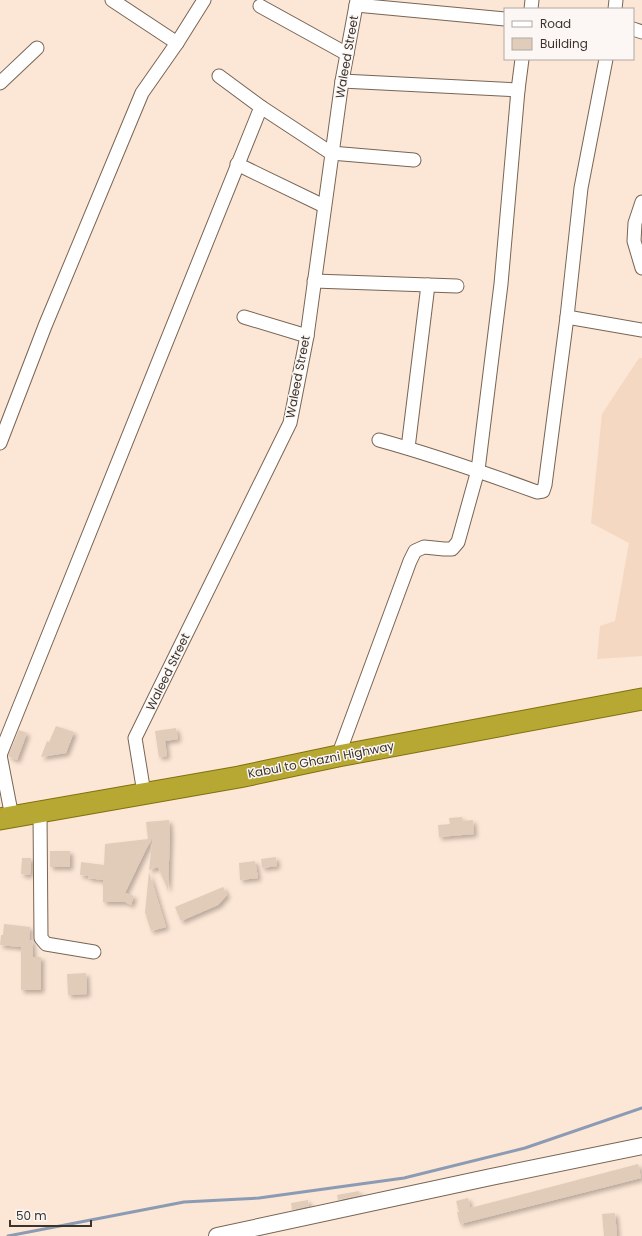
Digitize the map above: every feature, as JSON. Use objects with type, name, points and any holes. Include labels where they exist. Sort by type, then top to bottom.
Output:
[{"type":"highway","name":"Kabul to Ghazni Highway","points":[[6,818],[239,777],[338,756],[642,699]]},
{"type":"street","points":[[112,0],[178,43]]},
{"type":"street","points":[[0,443],[45,326],[142,93],[178,43],[204,0]]},
{"type":"street","points":[[356,2],[504,19]]},
{"type":"street","name":"Waleed Street","points":[[144,793],[135,738],[290,423],[307,336],[342,81],[356,2]]},
{"type":"street","points":[[260,6],[347,54]]},
{"type":"street","points":[[0,83],[37,48]]},
{"type":"street","points":[[338,756],[410,561],[415,551],[424,547],[452,549],[458,542],[478,470],[501,284],[522,60]]},
{"type":"street","points":[[379,440],[478,470],[537,492],[543,491],[545,486],[567,318],[581,188],[606,60]]},
{"type":"street","points":[[219,76],[261,107],[332,153],[414,160]]},
{"type":"street","points":[[342,81],[518,90]]},
{"type":"street","points":[[6,818],[0,755],[261,107]]},
{"type":"street","points":[[237,164],[324,206]]},
{"type":"street","points":[[642,202],[635,223],[642,268]]},
{"type":"street","points":[[314,281],[457,286]]},
{"type":"street","points":[[408,448],[428,285]]},
{"type":"street","points":[[244,317],[307,336]]},
{"type":"street","points":[[567,318],[642,330]]},
{"type":"street","points":[[40,812],[41,938],[46,944],[94,952]]},
{"type":"street","points":[[216,1236],[642,1146]]},
{"type":"shaded area","points":[[639,358],[642,358],[642,656],[597,659],[600,626],[615,621],[629,543],[591,523],[602,414]]},
{"type":"building","points":[[56,726],[74,732],[66,753],[41,757],[47,741],[49,742]]},
{"type":"building","points":[[176,728],[178,739],[165,741],[167,756],[159,757],[155,731]]},
{"type":"building","points":[[19,730],[27,733],[17,760],[8,756]]},
{"type":"building","points":[[462,817],[462,821],[473,820],[474,834],[439,837],[438,825],[450,824],[449,818]]},
{"type":"building","points":[[169,820],[168,890],[158,867],[149,870],[153,835],[125,893],[134,896],[131,905],[125,902],[103,902],[103,880],[88,878],[88,876],[80,875],[81,862],[104,865],[105,844],[148,839],[146,822]]},
{"type":"building","points":[[50,851],[70,851],[70,867],[50,867]]},
{"type":"building","points":[[276,857],[277,866],[262,868],[261,859]]},
{"type":"building","points":[[22,858],[31,858],[30,875],[21,874]]},
{"type":"building","points":[[255,861],[258,878],[240,880],[239,863]]},
{"type":"building","points":[[149,872],[166,927],[151,931],[145,912]]},
{"type":"building","points":[[223,887],[227,895],[218,905],[181,921],[175,907]]},
{"type":"building","points":[[4,924],[30,927],[29,941],[32,940],[33,957],[41,957],[41,990],[21,990],[21,947],[0,945]]},
{"type":"building","points":[[86,973],[87,994],[68,995],[67,974]]},
{"type":"building","points":[[638,1164],[641,1178],[460,1224],[456,1201],[468,1198],[470,1208]]},
{"type":"building","points":[[359,1191],[360,1195],[338,1200],[337,1195]]},
{"type":"building","points":[[308,1200],[309,1206],[292,1210],[291,1203]]},
{"type":"building","points":[[615,1213],[617,1236],[604,1236],[602,1214]]},
{"type":"waterway","points":[[8,1236],[184,1202],[259,1198],[404,1178],[525,1148],[642,1108]]}]
